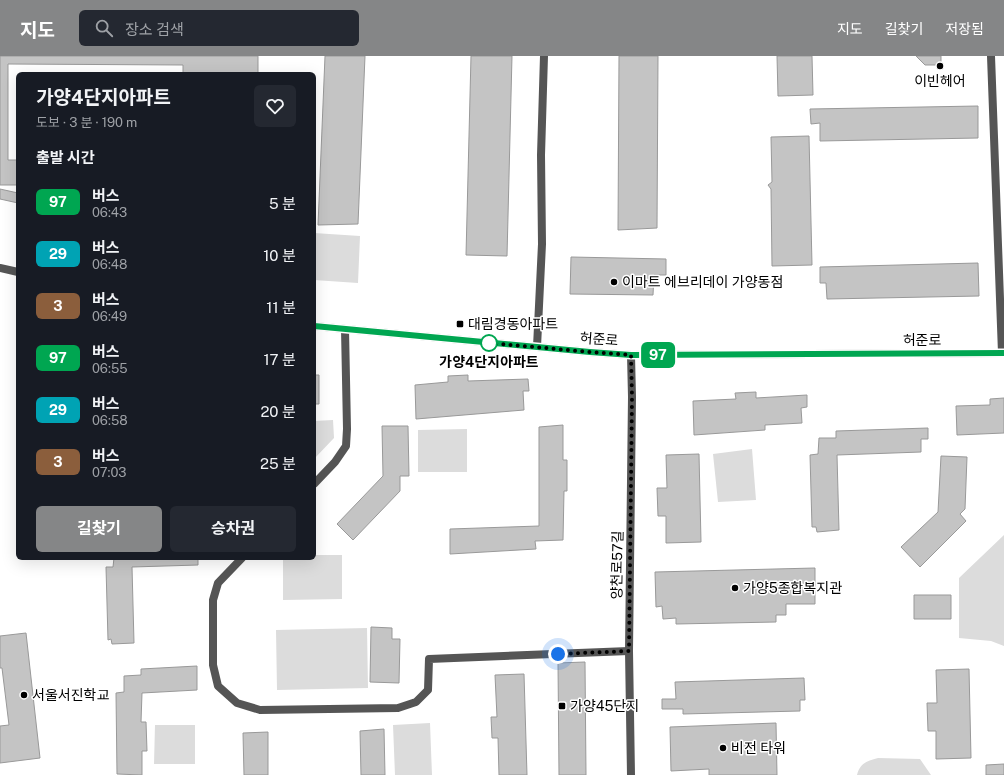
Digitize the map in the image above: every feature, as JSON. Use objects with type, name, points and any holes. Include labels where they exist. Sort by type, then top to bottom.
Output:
[{"type":"street","points":[[537,347],[542,244],[541,155],[544,56]]},
{"type":"street","points":[[991,56],[1003,353]]},
{"type":"street","points":[[0,268],[16,272]]},
{"type":"street","name":"허준로","points":[[316,326],[631,355],[1003,353]]},
{"type":"street","points":[[316,482],[335,462],[346,446],[345,329]]},
{"type":"street","name":"양천로57길","points":[[631,355],[632,397],[629,651],[631,775]]},
{"type":"street","points":[[240,560],[218,583],[213,600],[213,665],[218,686],[237,703],[260,710],[398,708],[416,702],[428,690],[429,659],[629,651]]},
{"type":"shaded area","points":[[316,233],[360,236],[358,283],[316,280]]},
{"type":"shaded area","points":[[333,420],[334,438],[316,457],[316,421]]},
{"type":"shaded area","points":[[467,429],[467,472],[418,472],[418,430]]},
{"type":"shaded area","points":[[752,449],[756,500],[718,502],[713,454]]},
{"type":"shaded area","points":[[1004,535],[1004,646],[991,641],[959,638],[959,578]]},
{"type":"shaded area","points":[[316,555],[342,555],[342,599],[283,600],[283,560],[316,560]]},
{"type":"shaded area","points":[[367,628],[368,688],[277,690],[276,630]]},
{"type":"shaded area","points":[[430,723],[432,775],[395,775],[393,725]]},
{"type":"shaded area","points":[[155,725],[195,725],[195,764],[154,764]]},
{"type":"shaded area","points":[[878,758],[920,759],[931,775],[857,775],[864,763]]},
{"type":"building","points":[[0,56],[258,56],[258,72],[183,72],[183,65],[8,64],[8,160],[16,160],[16,185],[0,185]]},
{"type":"building","points":[[325,56],[365,56],[358,224],[318,225]]},
{"type":"building","points":[[471,56],[512,56],[507,256],[466,255]]},
{"type":"building","points":[[619,56],[658,56],[657,228],[618,230]]},
{"type":"building","points":[[777,56],[812,56],[813,95],[778,96]]},
{"type":"building","points":[[916,56],[941,56],[941,65],[925,65]]},
{"type":"building","points":[[978,106],[978,138],[820,141],[820,123],[811,124],[810,109]]},
{"type":"building","points":[[809,136],[812,265],[772,266],[771,189],[768,185],[772,182],[771,137]]},
{"type":"building","points":[[0,189],[16,193],[16,203],[0,199]]},
{"type":"building","points":[[571,257],[666,259],[666,275],[654,275],[653,295],[570,294]]},
{"type":"building","points":[[978,263],[979,296],[827,299],[826,283],[820,283],[820,267]]},
{"type":"building","points":[[316,375],[319,375],[319,404],[316,404]]},
{"type":"building","points":[[468,375],[468,381],[528,379],[529,391],[523,391],[524,410],[416,419],[415,385],[448,382],[448,376]]},
{"type":"building","points":[[756,392],[756,398],[807,395],[807,407],[801,408],[802,423],[765,425],[765,430],[694,435],[693,401],[736,399],[735,393]]},
{"type":"building","points":[[1004,398],[1004,433],[957,435],[956,406],[990,405],[990,399]]},
{"type":"building","points":[[563,425],[563,460],[567,460],[567,491],[564,491],[563,540],[535,541],[536,549],[450,554],[450,529],[539,526],[539,427]]},
{"type":"building","points":[[382,426],[408,426],[409,476],[400,476],[400,491],[353,540],[337,524],[383,476]]},
{"type":"building","points":[[928,428],[928,439],[921,439],[921,452],[837,455],[839,530],[817,532],[816,527],[812,527],[810,455],[818,454],[819,438],[836,438],[836,431]]},
{"type":"building","points":[[699,454],[701,542],[666,543],[666,516],[658,516],[657,488],[667,488],[666,455]]},
{"type":"building","points":[[941,456],[967,457],[965,509],[960,514],[966,521],[920,567],[901,547],[938,512]]},
{"type":"building","points":[[114,560],[198,560],[198,565],[132,567],[134,643],[112,644],[111,639],[108,640],[106,567],[113,567]]},
{"type":"building","name":"가양5종합복지관","points":[[815,568],[815,604],[786,604],[786,615],[776,615],[776,622],[676,624],[676,618],[663,619],[662,606],[656,607],[655,572]]},
{"type":"building","points":[[914,595],[951,595],[951,619],[914,619]]},
{"type":"building","points":[[371,627],[392,628],[392,639],[400,639],[399,683],[370,682]]},
{"type":"building","points":[[26,633],[40,758],[0,763],[0,726],[9,725],[2,668],[0,668],[0,636]]},
{"type":"building","points":[[585,662],[586,775],[559,775],[558,663]]},
{"type":"building","points":[[197,666],[197,690],[142,693],[141,722],[146,722],[147,751],[142,751],[142,775],[117,774],[116,693],[124,692],[124,676],[141,675],[141,669]]},
{"type":"building","points":[[969,669],[971,758],[936,759],[936,731],[928,731],[927,703],[937,703],[936,670]]},
{"type":"building","points":[[524,674],[527,775],[499,775],[498,738],[492,738],[491,717],[497,717],[495,675]]},
{"type":"building","points":[[804,678],[805,700],[800,700],[800,711],[683,714],[683,709],[662,709],[662,699],[676,699],[675,682]]},
{"type":"building","name":"비전 타워","points":[[776,723],[777,775],[709,775],[709,769],[671,771],[670,727]]},
{"type":"building","points":[[384,729],[385,775],[361,775],[360,731]]},
{"type":"building","points":[[268,732],[268,775],[244,775],[243,733]]},
{"type":"building","points":[[1004,764],[1004,775],[986,775],[986,765]]},
{"type":"bus line","name":"97","points":[[316,326],[631,355],[1004,353]]},
{"type":"place","name":"이빈헤어","points":[[940,66]]},
{"type":"place","name":"이마트 에브리데이 가양동점","points":[[614,282]]},
{"type":"place","name":"대림경동아파트","points":[[460,324]]},
{"type":"place","name":"가양4단지아파트","points":[[489,343]]},
{"type":"place","name":"가양5종합복지관","points":[[735,588]]},
{"type":"place","name":"서울서진학교","points":[[24,695]]},
{"type":"place","name":"가양45단지","points":[[562,706]]},
{"type":"place","name":"비전 타워","points":[[723,748]]},
{"type":"route","points":[[489,343],[631,355],[632,397],[629,651],[558,654]]}]
